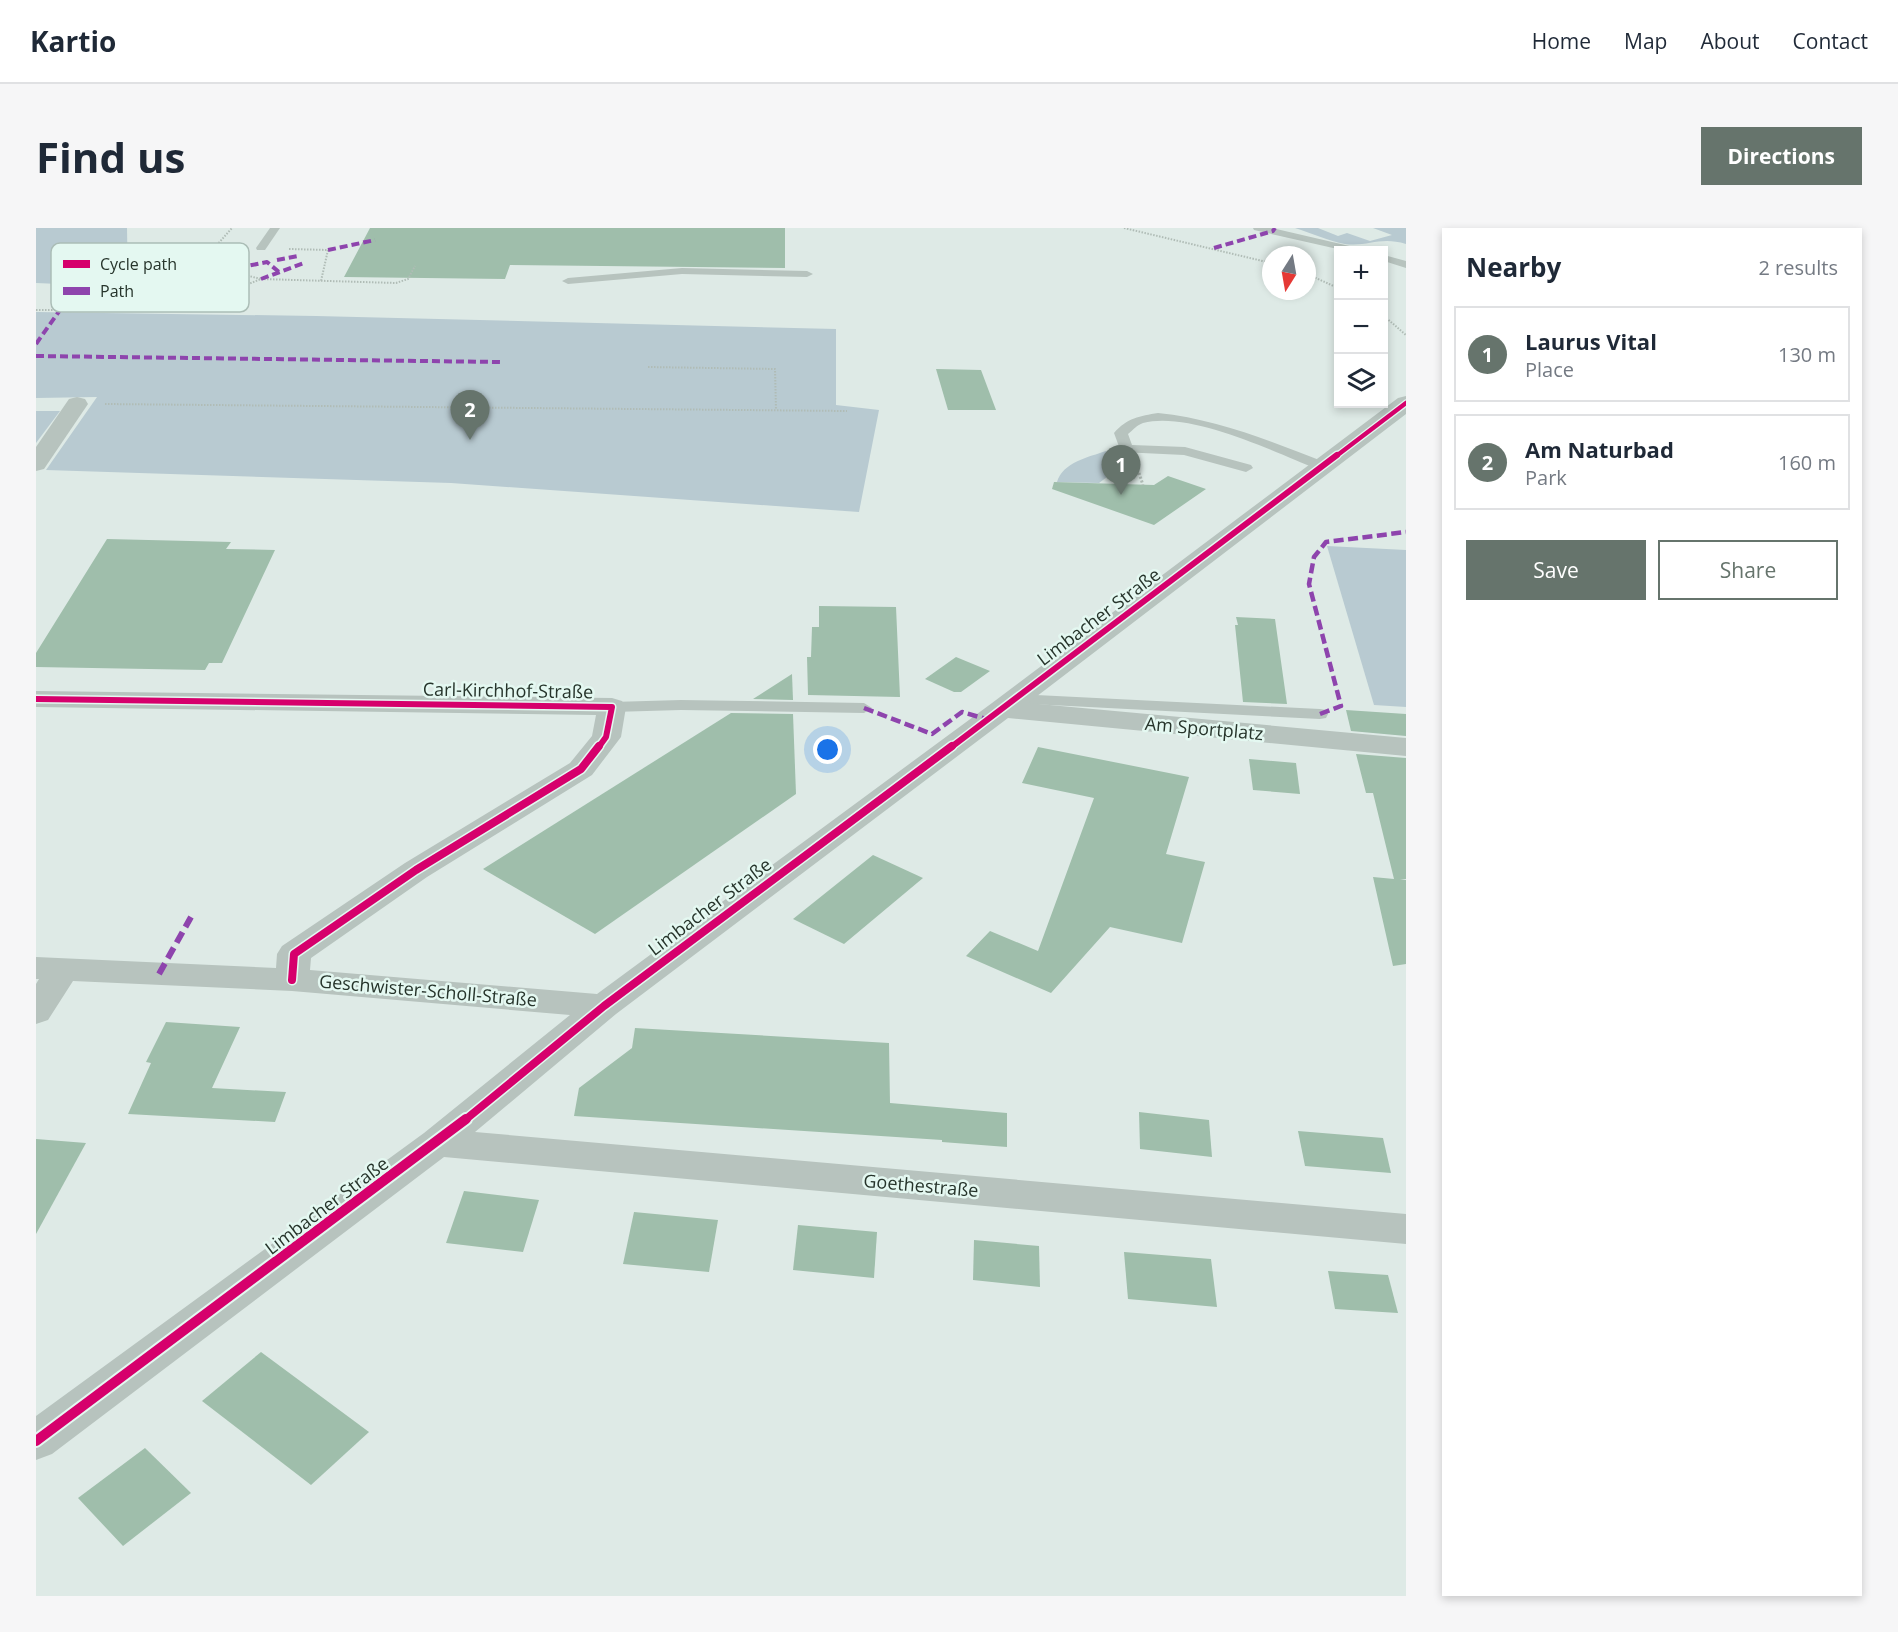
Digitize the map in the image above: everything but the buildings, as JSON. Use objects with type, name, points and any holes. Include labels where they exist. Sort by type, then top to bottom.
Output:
[{"type":"street","name":"Limbacher Straße","points":[[36,1441],[437,1143],[604,1006],[1009,704],[1406,403]]},
{"type":"street","points":[[36,464],[77,404]]},
{"type":"street","name":"Carl-Kirchhof-Straße","points":[[36,699],[612,707],[606,738],[581,769],[416,870],[294,954],[292,980]]},
{"type":"street","name":"Am Sportplatz","points":[[1009,704],[1229,732],[1406,747]]},
{"type":"street","points":[[36,1012],[49,969]]},
{"type":"street","name":"Geschwister-Scholl-Straße","points":[[49,969],[292,980],[604,1006]]},
{"type":"street","name":"Goethestraße","points":[[437,1143],[1406,1229]]},
{"type":"lane","points":[[261,248],[275,228]]},
{"type":"lane","points":[[1258,228],[1337,246]]},
{"type":"lane","points":[[1388,259],[1406,264]]},
{"type":"lane","points":[[568,281],[682,271],[807,274]]},
{"type":"lane","points":[[1245,468],[1185,451],[1126,448],[1120,433],[1125,424],[1143,418],[1163,416],[1189,418],[1322,466]]},
{"type":"lane","points":[[1009,704],[1320,714]]},
{"type":"lane","name":"Carl-Kirchhof-Straße","points":[[612,707],[681,705],[864,708]]},
{"type":"path","points":[[219,243],[232,228]]},
{"type":"path","points":[[1124,228],[1262,261]]},
{"type":"path","points":[[249,276],[261,279],[396,283],[408,279],[415,266]]},
{"type":"path","points":[[1316,278],[1334,286]]},
{"type":"path","points":[[249,284],[261,279]]},
{"type":"path","points":[[1388,320],[1406,335]]},
{"type":"path","points":[[648,367],[775,369],[776,410]]},
{"type":"path","points":[[77,404],[847,411]]},
{"type":"shaded area","points":[[36,228],[127,228],[127,243],[51,243],[51,284],[36,283]]},
{"type":"shaded area","points":[[1295,228],[1318,228],[1338,236],[1347,233],[1370,241],[1392,235],[1373,228],[1406,228],[1406,244],[1381,241],[1345,244]]},
{"type":"shaded area","points":[[36,312],[316,316],[836,329],[836,405],[879,410],[859,512],[451,483],[46,470],[97,397],[36,398]]},
{"type":"shaded area","points":[[36,411],[60,411],[36,443]]},
{"type":"shaded area","points":[[1106,451],[1121,472],[1099,483],[1057,482],[1060,475],[1071,465]]},
{"type":"shaded area","points":[[1327,546],[1406,550],[1406,707],[1374,705]]},
{"type":"marked path","points":[[1214,248],[1273,231],[1275,228]]},
{"type":"marked path","points":[[328,250],[375,240]]},
{"type":"marked path","points":[[277,260],[298,256]]},
{"type":"marked path","points":[[249,266],[267,262],[279,272]]},
{"type":"marked path","points":[[261,279],[304,263]]},
{"type":"marked path","points":[[36,344],[59,312]]},
{"type":"marked path","points":[[36,356],[500,362]]},
{"type":"marked path","points":[[1320,714],[1341,706],[1309,584],[1314,557],[1326,542],[1406,532]]},
{"type":"marked path","points":[[864,708],[932,734],[962,712],[986,719]]},
{"type":"marked path","points":[[159,974],[191,917]]},
{"type":"cycle path","points":[[36,1441],[437,1143],[604,1006],[1406,403]]},
{"type":"cycle path","points":[[36,699],[612,707],[606,737],[581,769],[416,870],[294,954],[292,980]]},
{"type":"place","name":"Am Naturbad","points":[[470,440]]},
{"type":"place","name":"Laurus Vital","points":[[1121,495]]}]
